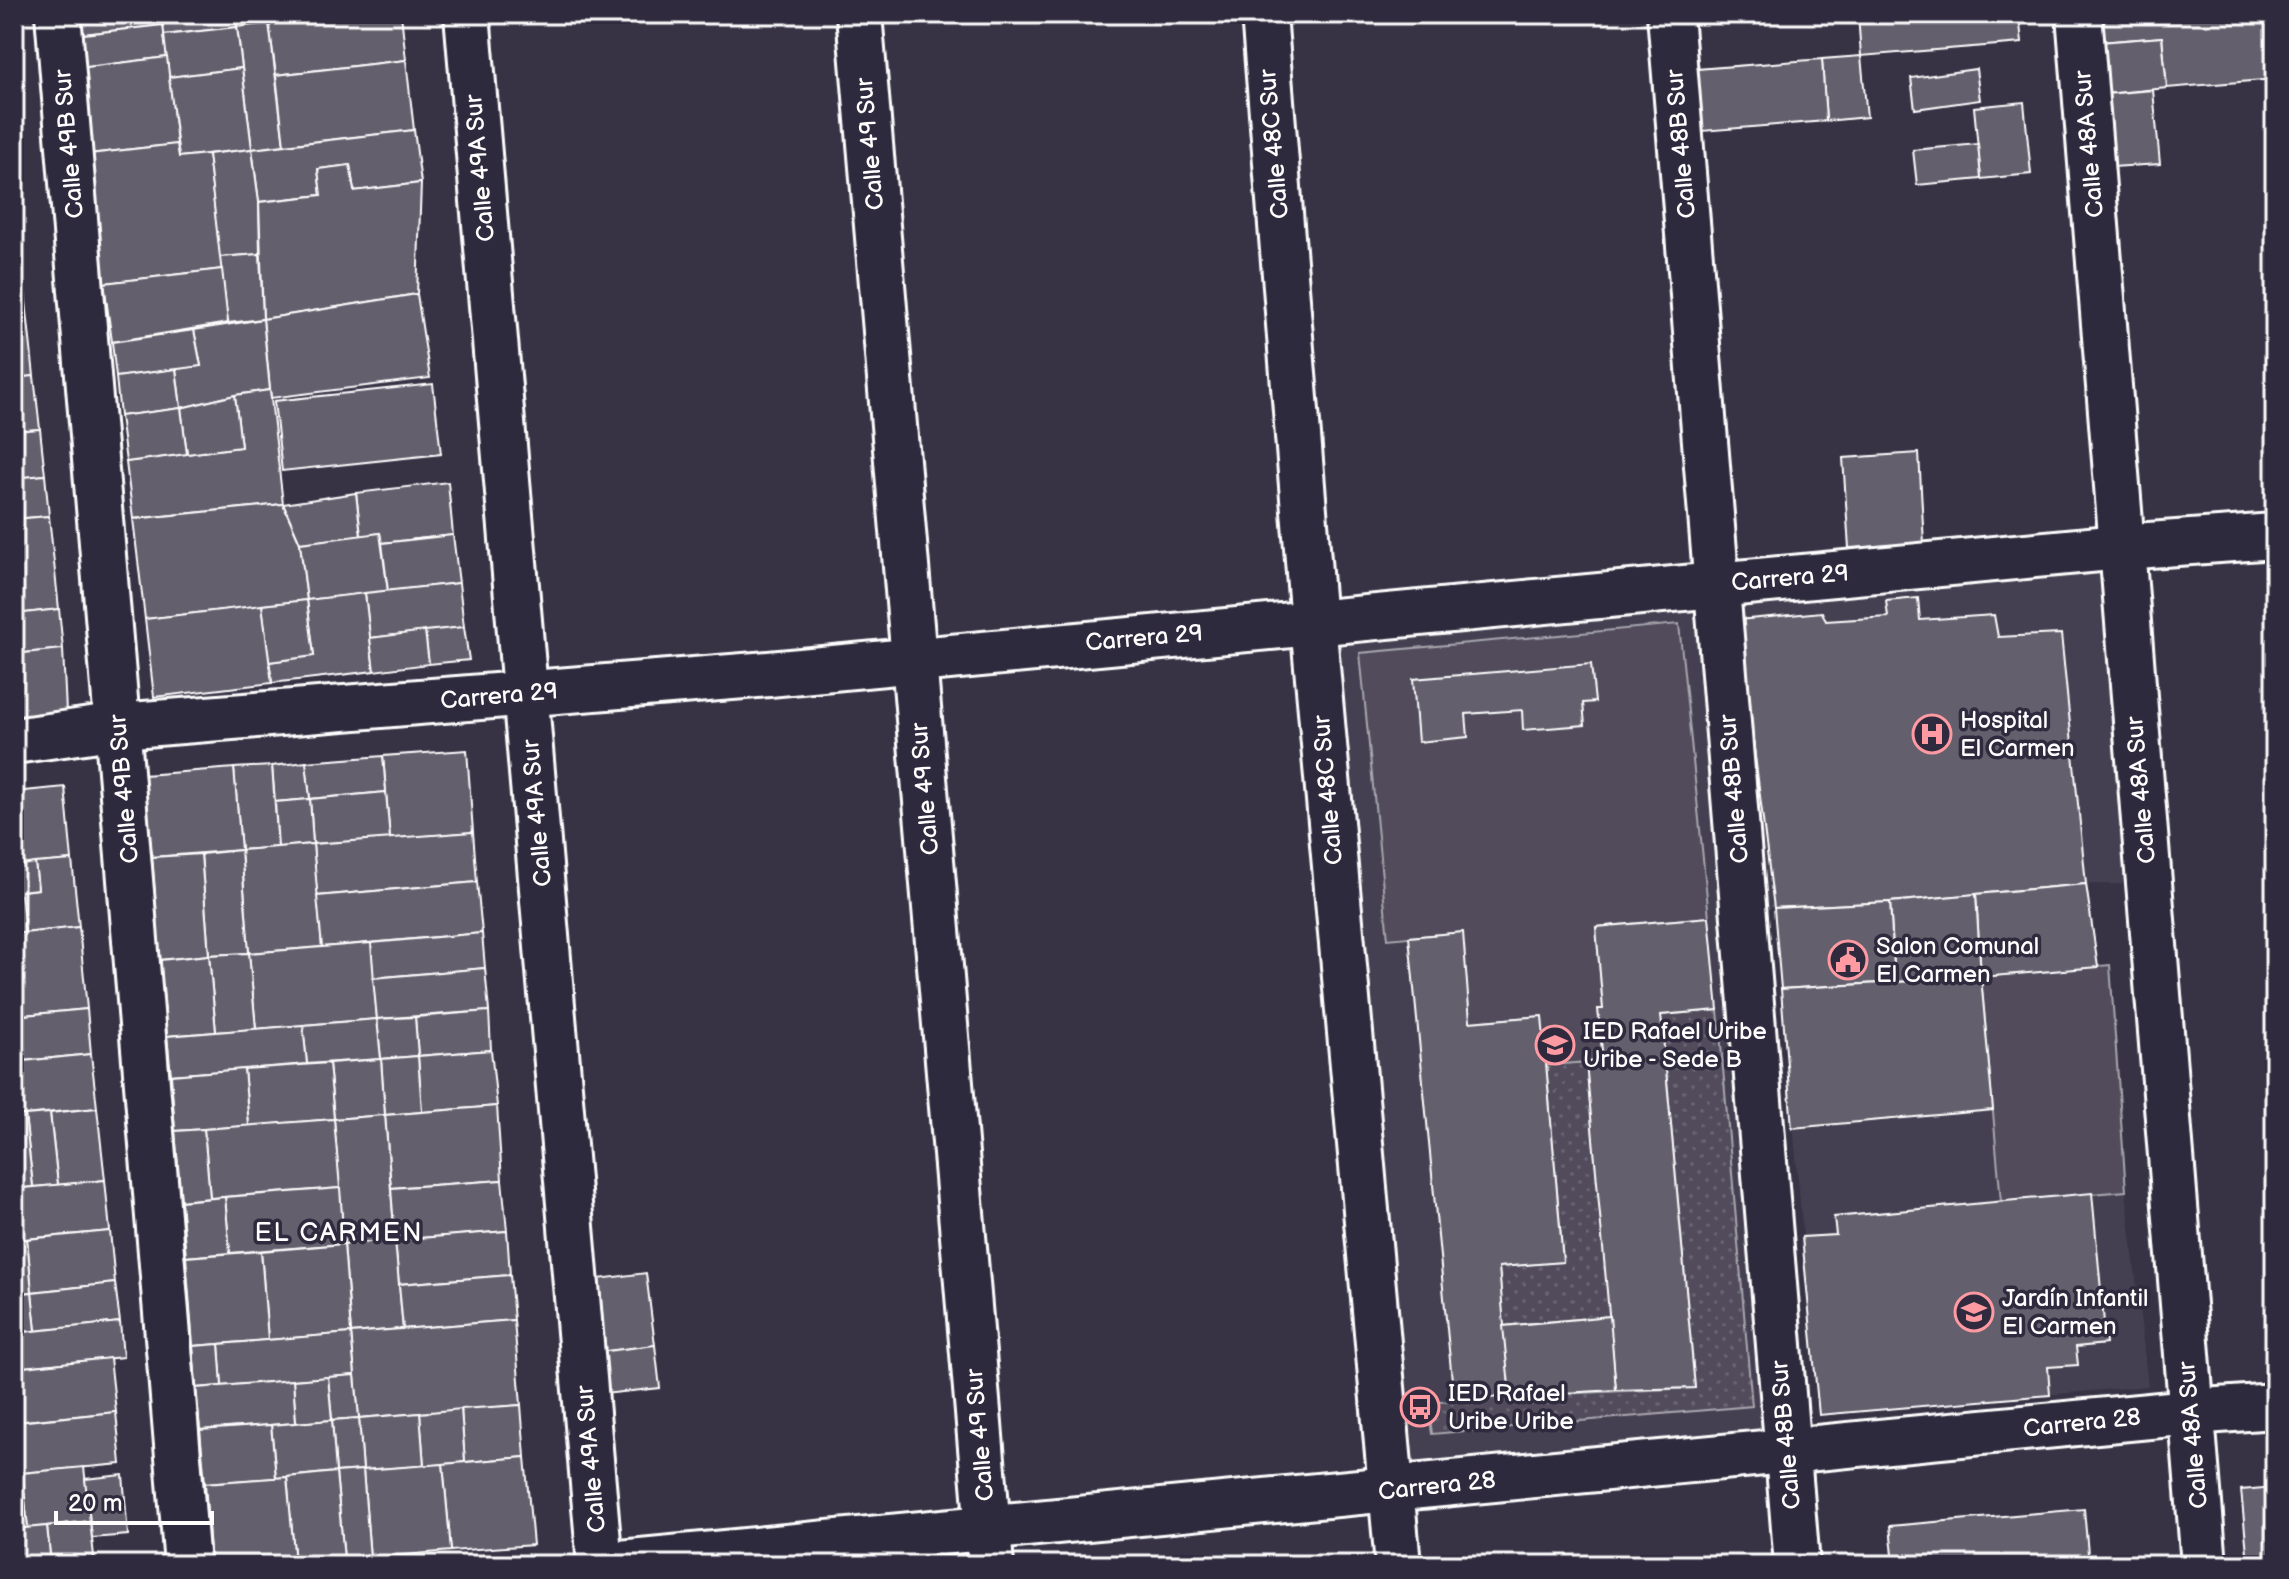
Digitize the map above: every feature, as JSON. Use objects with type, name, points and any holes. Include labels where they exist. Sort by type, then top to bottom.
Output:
[{"type":"street","name":"Calle 49B Sur","points":[[58,14],[187,1565]]},
{"type":"street","name":"Calle 49A Sur","points":[[467,14],[600,1565]]},
{"type":"street","name":"Calle 49 Sur","points":[[859,14],[990,1547]]},
{"type":"street","name":"Calle 48C Sur","points":[[1264,14],[1313,622],[1398,1565]]},
{"type":"street","name":"Calle 48B Sur","points":[[1670,14],[1797,1565]]},
{"type":"street","name":"Calle 48A Sur","points":[[2079,14],[2204,1565]]},
{"type":"street","name":"Carrera 29","points":[[14,741],[119,726],[914,660],[2121,547],[2275,536]]},
{"type":"street","name":"Carrera 28","points":[[600,1565],[990,1547],[1391,1490],[2275,1406]]},
{"type":"shaded area","name":"IED Rafael Uribe Uribe - Sede B","points":[[2121,547],[2144,884],[2086,884],[1744,910],[1781,1446],[1399,1476],[1313,622]]},
{"type":"shaded area","points":[[1679,624],[1709,917],[1596,927],[1603,1009],[1599,1009],[1603,1061],[1546,1065],[1541,1016],[1470,1022],[1462,932],[1388,939],[1360,653]]},
{"type":"shaded area","points":[[2110,965],[2126,1191],[2148,1386],[1819,1415],[1781,989],[1981,977]]},
{"type":"shaded area","points":[[2110,965],[2126,1191],[2001,1202],[1981,977]]},
{"type":"shaded area","points":[[1718,1010],[1752,1406],[1432,1434],[1428,1403],[1695,1388],[1661,1015]]},
{"type":"shaded area","points":[[1586,1062],[1610,1316],[1503,1326],[1499,1267],[1563,1261],[1546,1065]]},
{"type":"building","points":[[72,14],[161,14],[163,25],[75,35]]},
{"type":"building","points":[[161,14],[236,14],[237,27],[164,35]]},
{"type":"building","points":[[236,14],[320,14],[321,17],[237,27]]},
{"type":"building","points":[[348,14],[401,14],[406,60],[276,75],[269,23]]},
{"type":"building","points":[[1858,14],[2019,14],[2022,43],[1861,56]]},
{"type":"building","points":[[2097,14],[2275,14],[2275,79],[2167,88],[2162,37],[2100,42]]},
{"type":"building","points":[[269,23],[284,145],[252,149],[237,27]]},
{"type":"building","points":[[163,25],[167,57],[79,68],[75,35]]},
{"type":"building","points":[[237,27],[242,68],[169,77],[164,35]]},
{"type":"building","points":[[2162,37],[2167,88],[2105,94],[2100,42]]},
{"type":"building","points":[[1861,56],[1867,117],[1826,121],[1822,59]]},
{"type":"building","points":[[167,57],[177,144],[89,154],[79,68]]},
{"type":"building","points":[[1822,59],[1826,121],[1702,131],[1697,69]]},
{"type":"building","points":[[406,60],[414,130],[284,145],[276,75]]},
{"type":"building","points":[[242,68],[252,149],[179,157],[169,77]]},
{"type":"building","points":[[1976,69],[1980,100],[1915,109],[1911,78]]},
{"type":"building","points":[[2153,90],[2160,164],[2112,167],[2105,94]]},
{"type":"building","points":[[2024,102],[2031,174],[1981,179],[1974,107]]},
{"type":"building","points":[[414,130],[421,183],[354,191],[350,165],[318,169],[321,195],[259,202],[252,149]]},
{"type":"building","points":[[177,144],[179,157],[208,154],[222,269],[104,283],[89,154]]},
{"type":"building","points":[[1978,144],[1981,179],[1917,185],[1913,150]]},
{"type":"building","points":[[252,149],[259,202],[260,254],[220,257],[208,154]]},
{"type":"building","points":[[350,165],[354,191],[421,183],[417,294],[263,319],[259,202],[321,195],[318,169]]},
{"type":"building","points":[[14,204],[26,302],[14,303]]},
{"type":"building","points":[[260,254],[263,319],[228,323],[220,257]]},
{"type":"building","points":[[222,269],[228,323],[112,342],[104,283]]},
{"type":"building","points":[[417,294],[430,378],[271,398],[263,319]]},
{"type":"building","points":[[26,302],[34,376],[14,378],[14,303]]},
{"type":"building","points":[[263,319],[270,390],[181,408],[176,369],[201,366],[194,330]]},
{"type":"building","points":[[194,330],[201,366],[116,377],[112,342]]},
{"type":"building","points":[[176,369],[181,408],[120,416],[116,377]]},
{"type":"building","points":[[34,376],[40,429],[14,431],[14,378]]},
{"type":"building","points":[[433,384],[441,454],[282,471],[274,401]]},
{"type":"building","points":[[270,390],[283,504],[133,519],[126,462],[241,447],[235,395]]},
{"type":"building","points":[[235,395],[241,447],[187,454],[181,408]]},
{"type":"building","points":[[181,408],[187,454],[126,462],[120,416]]},
{"type":"building","points":[[40,429],[45,475],[14,478],[14,431]]},
{"type":"building","points":[[1919,453],[1924,544],[1849,548],[1843,458]]},
{"type":"building","points":[[45,475],[49,516],[14,519],[14,478]]},
{"type":"building","points":[[448,482],[453,535],[382,543],[380,533],[361,536],[356,493]]},
{"type":"building","points":[[356,493],[361,536],[300,543],[283,504]]},
{"type":"building","points":[[283,504],[300,543],[307,600],[145,619],[133,519]]},
{"type":"building","points":[[49,516],[59,609],[16,614],[14,519]]},
{"type":"building","points":[[380,533],[388,591],[307,600],[300,543]]},
{"type":"building","points":[[453,535],[459,583],[388,591],[382,543]]},
{"type":"building","points":[[459,583],[464,627],[370,638],[365,593]]},
{"type":"building","points":[[365,593],[374,671],[272,683],[269,662],[314,656],[307,600]]},
{"type":"building","points":[[14,595],[16,614],[59,609],[63,649],[14,654]]},
{"type":"building","name":"Hospital El Carmen","points":[[1918,598],[1920,620],[1994,615],[1998,637],[2061,634],[2086,884],[1890,902],[1774,908],[1738,620],[1822,612],[1826,621],[1888,617],[1886,601]]},
{"type":"building","points":[[307,600],[314,656],[269,662],[262,605]]},
{"type":"building","points":[[262,605],[272,683],[154,697],[145,619]]},
{"type":"building","points":[[464,627],[469,660],[429,664],[425,631]]},
{"type":"building","points":[[425,631],[429,664],[374,671],[370,638]]},
{"type":"building","points":[[63,649],[66,712],[14,721],[14,654]]},
{"type":"building","points":[[1591,664],[1595,702],[1583,703],[1585,725],[1523,730],[1522,710],[1466,714],[1468,737],[1418,742],[1413,679]]},
{"type":"building","points":[[467,750],[473,832],[390,839],[383,756]]},
{"type":"building","points":[[383,756],[386,792],[310,799],[306,762]]},
{"type":"building","points":[[306,762],[310,799],[275,802],[272,766]]},
{"type":"building","points":[[272,766],[278,847],[241,850],[234,768]]},
{"type":"building","points":[[234,768],[241,850],[152,857],[144,775]]},
{"type":"building","points":[[65,787],[72,860],[19,865],[14,792]]},
{"type":"building","points":[[386,792],[390,839],[313,844],[310,799]]},
{"type":"building","points":[[310,799],[313,844],[278,847],[275,802]]},
{"type":"building","points":[[473,832],[477,882],[317,896],[313,844]]},
{"type":"building","points":[[313,844],[322,947],[249,953],[241,850]]},
{"type":"building","points":[[241,850],[249,953],[209,955],[201,854]]},
{"type":"building","points":[[201,854],[209,955],[160,960],[152,857]]},
{"type":"building","points":[[72,860],[79,927],[25,933],[21,891],[38,889],[35,863]]},
{"type":"building","points":[[35,863],[38,889],[21,891],[25,933],[14,934],[14,866]]},
{"type":"building","points":[[477,882],[482,933],[322,947],[317,896]]},
{"type":"building","points":[[2086,884],[2098,967],[1981,977],[1976,894]]},
{"type":"building","points":[[1976,894],[1981,977],[1895,982],[1890,902]]},
{"type":"building","points":[[1890,902],[1895,982],[1781,989],[1774,908]]},
{"type":"building","points":[[1709,917],[1718,1010],[1661,1015],[1695,1388],[1616,1390],[1586,1062],[1603,1061],[1598,1009],[1603,1009],[1596,927]]},
{"type":"building","points":[[79,927],[87,1009],[23,1015],[14,934]]},
{"type":"building","points":[[1463,932],[1470,1022],[1542,1016],[1563,1262],[1499,1267],[1510,1396],[1454,1401],[1409,937]]},
{"type":"building","points":[[482,933],[485,968],[373,978],[371,943]]},
{"type":"building","points":[[14,934],[21,998],[14,999]]},
{"type":"building","points":[[371,943],[377,1019],[256,1029],[249,953]]},
{"type":"building","points":[[249,953],[256,1029],[216,1032],[209,955]]},
{"type":"building","points":[[209,955],[216,1032],[167,1036],[160,960]]},
{"type":"building","points":[[485,968],[489,1011],[377,1019],[373,978]]},
{"type":"building","points":[[1981,977],[1993,1110],[1792,1128],[1781,989]]},
{"type":"building","points":[[87,1009],[91,1054],[14,1062],[14,1016]]},
{"type":"building","points":[[489,1011],[491,1050],[418,1056],[415,1017]]},
{"type":"building","points":[[415,1017],[418,1056],[381,1059],[377,1019]]},
{"type":"building","points":[[377,1019],[381,1059],[307,1064],[303,1025]]},
{"type":"building","points":[[303,1025],[307,1064],[171,1075],[167,1036]]},
{"type":"building","points":[[491,1050],[497,1106],[422,1112],[418,1056]]},
{"type":"building","points":[[91,1054],[97,1108],[14,1116],[14,1062]]},
{"type":"building","points":[[418,1056],[422,1112],[385,1115],[381,1059]]},
{"type":"building","points":[[381,1059],[385,1115],[334,1119],[329,1063]]},
{"type":"building","points":[[329,1063],[334,1119],[249,1126],[244,1069]]},
{"type":"building","points":[[244,1069],[249,1126],[175,1131],[171,1075]]},
{"type":"building","points":[[497,1106],[502,1180],[391,1188],[385,1115]]},
{"type":"building","points":[[97,1108],[105,1180],[58,1185],[50,1113]]},
{"type":"building","points":[[50,1113],[58,1185],[33,1187],[25,1115]]},
{"type":"building","points":[[25,1115],[33,1187],[14,1189],[14,1116]]},
{"type":"building","points":[[385,1115],[395,1240],[344,1244],[334,1119]]},
{"type":"building","points":[[334,1119],[340,1188],[210,1198],[204,1129]]},
{"type":"building","points":[[204,1129],[210,1198],[181,1201],[175,1131]]},
{"type":"building","points":[[105,1180],[110,1231],[14,1240],[14,1189]]},
{"type":"building","points":[[502,1180],[507,1231],[395,1240],[391,1188]]},
{"type":"building","points":[[340,1188],[344,1244],[230,1253],[225,1197]]},
{"type":"building","name":"Jardín Infantil El Carmen","points":[[2092,1193],[2106,1344],[2076,1347],[2078,1365],[2048,1367],[2050,1395],[1819,1415],[1802,1237],[1836,1235],[1834,1217]]},
{"type":"building","points":[[225,1197],[230,1253],[186,1257],[181,1201]]},
{"type":"building","points":[[110,1231],[115,1283],[32,1292],[27,1239]]},
{"type":"building","points":[[507,1231],[510,1275],[399,1284],[395,1240]]},
{"type":"building","points":[[27,1239],[32,1292],[14,1294],[14,1240]]},
{"type":"building","points":[[395,1240],[403,1329],[351,1333],[344,1244]]},
{"type":"building","points":[[344,1244],[351,1333],[268,1340],[261,1251]]},
{"type":"building","points":[[261,1251],[268,1340],[193,1346],[186,1257]]},
{"type":"building","points":[[646,1273],[655,1345],[599,1352],[590,1280]]},
{"type":"building","points":[[510,1275],[514,1320],[403,1329],[399,1284]]},
{"type":"building","points":[[115,1283],[120,1322],[36,1331],[32,1292]]},
{"type":"building","points":[[32,1292],[36,1331],[14,1333],[14,1294]]},
{"type":"building","points":[[1610,1316],[1616,1390],[1510,1396],[1503,1326]]},
{"type":"building","points":[[514,1320],[521,1405],[359,1418],[351,1333]]},
{"type":"building","points":[[120,1322],[123,1357],[14,1368],[14,1333]]},
{"type":"building","points":[[351,1333],[355,1375],[222,1386],[219,1344]]},
{"type":"building","points":[[219,1344],[222,1386],[196,1388],[193,1346]]},
{"type":"building","points":[[655,1345],[660,1388],[604,1394],[599,1352]]},
{"type":"building","points":[[110,1358],[116,1412],[14,1422],[14,1368]]},
{"type":"building","points":[[355,1375],[359,1418],[332,1420],[328,1377]]},
{"type":"building","points":[[328,1377],[332,1420],[296,1423],[293,1380]]},
{"type":"building","points":[[293,1380],[296,1423],[200,1430],[196,1388]]},
{"type":"building","points":[[521,1405],[525,1457],[465,1462],[461,1409]]},
{"type":"building","points":[[461,1409],[465,1462],[424,1466],[420,1413]]},
{"type":"building","points":[[116,1412],[121,1464],[22,1473],[17,1422]]},
{"type":"building","points":[[420,1413],[424,1466],[363,1470],[359,1418]]},
{"type":"building","points":[[359,1418],[363,1470],[336,1472],[332,1420]]},
{"type":"building","points":[[332,1420],[336,1472],[276,1478],[271,1425]]},
{"type":"building","points":[[14,1422],[17,1422],[22,1473],[14,1474]]},
{"type":"building","points":[[271,1425],[276,1478],[205,1483],[200,1430]]},
{"type":"building","points":[[525,1457],[533,1545],[451,1551],[443,1464]]},
{"type":"building","points":[[443,1464],[451,1551],[370,1558],[363,1470]]},
{"type":"building","points":[[84,1467],[90,1521],[28,1528],[22,1473]]},
{"type":"building","points":[[363,1470],[370,1558],[344,1559],[336,1472]]},
{"type":"building","points":[[336,1472],[344,1559],[295,1563],[287,1477]]},
{"type":"building","points":[[22,1473],[28,1528],[14,1529],[14,1474]]},
{"type":"building","points":[[123,1475],[128,1535],[92,1538],[85,1479]]},
{"type":"building","points":[[287,1477],[295,1563],[211,1565],[205,1483]]},
{"type":"building","points":[[2275,1487],[2275,1560],[2248,1563],[2241,1490]]},
{"type":"building","points":[[2084,1509],[2089,1565],[1894,1565],[1890,1526]]},
{"type":"building","points":[[90,1521],[95,1565],[51,1565],[47,1526]]},
{"type":"building","points":[[47,1526],[51,1565],[14,1565],[14,1529]]},
{"type":"place","name":"Hospital El Carmen","points":[[1932,734]]},
{"type":"place","name":"Salon Comunal El Carmen","points":[[1848,960]]},
{"type":"place","name":"IED Rafael Uribe Uribe - Sede B","points":[[1555,1045]]},
{"type":"place","name":"Jardín Infantil El Carmen","points":[[1974,1312]]},
{"type":"place","name":"IED Rafael Uribe Uribe","points":[[1420,1407]]},
{"type":"district","name":"EL CARMEN","points":[[339,1233]]}]
